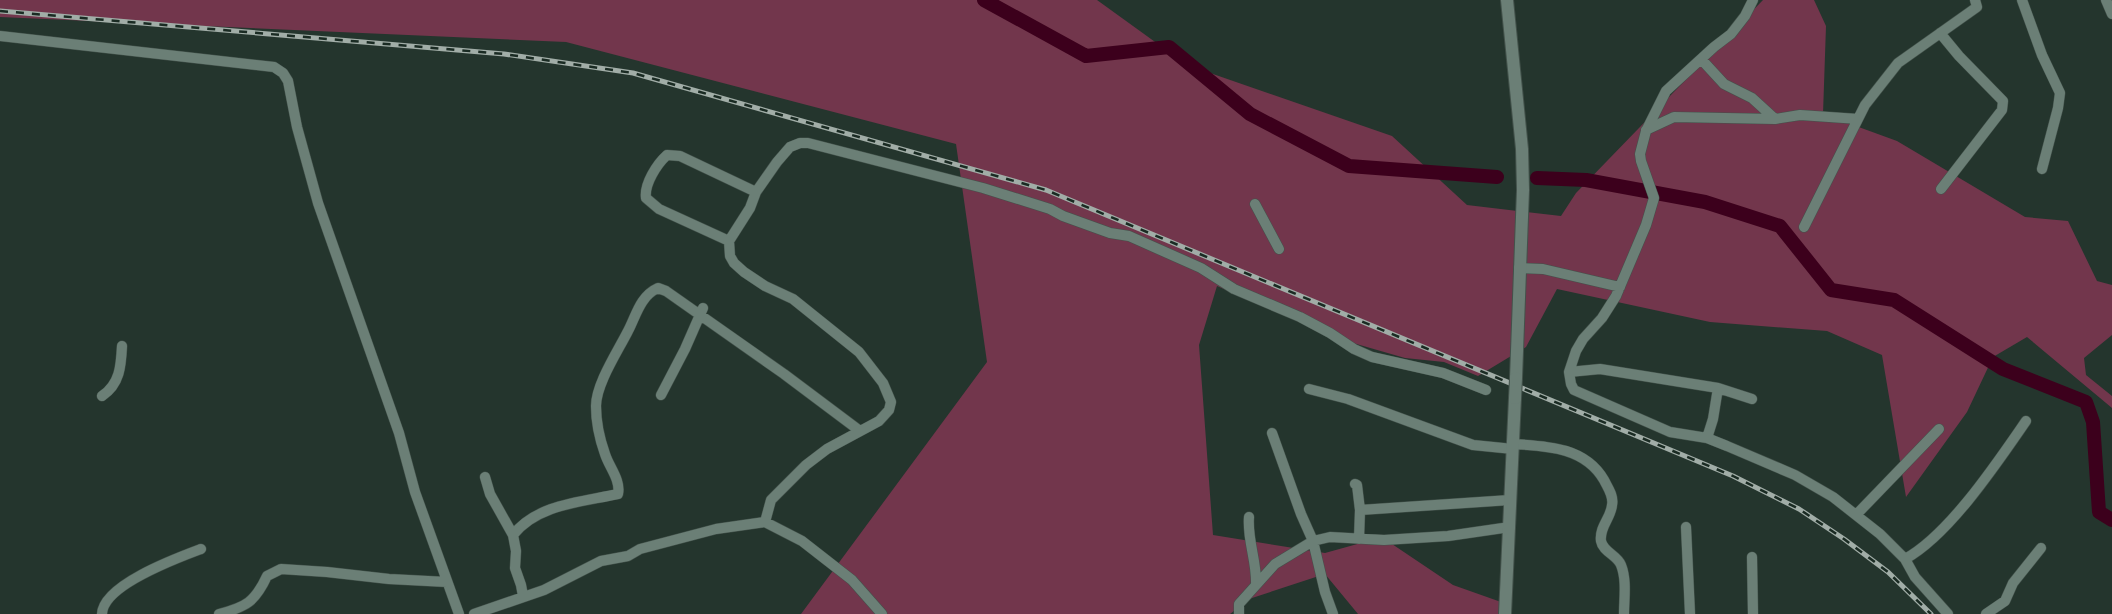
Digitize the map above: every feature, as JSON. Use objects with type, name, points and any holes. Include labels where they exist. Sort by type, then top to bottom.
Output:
[{"type":"street","points":[[1505,614],[1523,190],[1522,149],[1507,0]]},
{"type":"street","points":[[1753,0],[1731,34],[1666,91],[1646,131],[1640,154],[1652,193],[1647,225],[1620,287],[1602,318],[1579,345],[1569,372],[1571,384],[1574,390],[1670,432],[1707,438],[1795,475],[1833,496],[1881,534],[1905,559],[1915,577],[1948,614]]},
{"type":"street","points":[[1804,227],[1865,105],[1899,63],[1977,7],[1975,0]]},
{"type":"street","points":[[2022,0],[2042,55],[2060,93],[2042,169]]},
{"type":"street","points":[[2106,0],[2112,14]]},
{"type":"street","points":[[1940,33],[2003,101],[2002,110],[1941,189]]},
{"type":"street","points":[[0,36],[274,67],[283,73],[288,81],[318,204],[400,433],[415,492],[459,614]]},
{"type":"street","points":[[1701,58],[1724,84],[1752,98],[1775,119]]},
{"type":"street","points":[[1646,131],[1675,117],[1775,119],[1800,115],[1858,119]]},
{"type":"street","points":[[765,522],[771,500],[806,465],[827,449],[879,421],[890,410],[891,402],[884,383],[859,352],[793,299],[765,286],[733,263],[730,256],[729,241],[750,208],[756,192],[790,147],[800,143],[983,188],[1050,209],[1110,233],[1129,236],[1201,268],[1234,289],[1300,317],[1372,357],[1443,373],[1486,390]]},
{"type":"street","points":[[729,241],[659,209],[646,198],[645,191],[660,161],[667,155],[680,156],[756,192]]},
{"type":"street","points":[[1255,204],[1279,249]]},
{"type":"street","points":[[1519,268],[1543,270],[1620,287]]},
{"type":"street","points":[[513,535],[531,517],[578,500],[618,494],[620,486],[605,454],[596,404],[615,352],[642,302],[651,291],[658,288],[702,312],[860,431]]},
{"type":"street","points":[[661,395],[702,312]]},
{"type":"street","points":[[102,396],[110,391],[118,380],[122,346]]},
{"type":"street","points":[[1569,372],[1600,369],[1718,388],[1752,399]]},
{"type":"street","points":[[1707,438],[1718,388]]},
{"type":"street","points":[[1309,389],[1348,399],[1473,444],[1554,447],[1588,461],[1601,475],[1613,503],[1601,531],[1601,541],[1604,548],[1621,565],[1624,614]]},
{"type":"street","points":[[1905,559],[1917,553],[1935,537],[1958,511],[1992,471],[2026,421]]},
{"type":"street","points":[[1856,515],[1939,429]]},
{"type":"street","points":[[1272,433],[1313,541],[1333,614]]},
{"type":"street","points":[[485,477],[490,494],[513,535],[515,568],[523,596]]},
{"type":"street","points":[[1355,484],[1360,510],[1359,539]]},
{"type":"street","points":[[1360,510],[1510,500]]},
{"type":"street","points":[[1249,517],[1248,531],[1257,569],[1256,584]]},
{"type":"street","points":[[474,614],[544,590],[601,561],[628,556],[640,549],[716,529],[765,522],[802,541],[852,580],[882,614]]},
{"type":"street","points":[[1239,614],[1239,604],[1275,564],[1313,541],[1329,537],[1384,540],[1448,536],[1510,527]]},
{"type":"street","points":[[1686,527],[1690,614]]},
{"type":"street","points":[[1986,614],[2005,601],[2014,583],[2041,548]]},
{"type":"street","points":[[102,614],[108,600],[149,569],[201,549]]},
{"type":"street","points":[[1752,557],[1753,614]]},
{"type":"street","points":[[219,614],[251,602],[267,576],[281,569],[447,582]]},
{"type":"shaded area","points":[[0,0],[1097,0],[1187,65],[1392,136],[1467,205],[1561,216],[1576,193],[1763,0],[1814,0],[1826,26],[1823,114],[1897,141],[2025,217],[2068,221],[2097,281],[2112,285],[2112,335],[2084,358],[2086,375],[2112,396],[2112,408],[2027,337],[1993,357],[1967,412],[1906,497],[1882,355],[1827,331],[1710,322],[1557,289],[1526,347],[1478,376],[1444,362],[1405,358],[1339,339],[1217,286],[1199,345],[1213,535],[1325,553],[1361,543],[1392,544],[1453,585],[1501,602],[1500,614],[1358,614],[1325,574],[1249,599],[1230,614],[801,614],[987,362],[956,144],[566,42],[0,17]]},
{"type":"waterway","points":[[984,0],[1086,56],[1169,47],[1250,114],[1349,166],[1497,177]]},
{"type":"waterway","points":[[1537,178],[1586,180],[1705,202],[1780,226],[1831,290],[1894,300],[2003,369],[2086,402],[2093,422],[2099,512],[2112,520]]},
{"type":"railway","points":[[0,11],[504,54],[633,73],[1046,190],[1733,476],[1799,509],[1844,539],[1888,572],[1931,614]]}]
